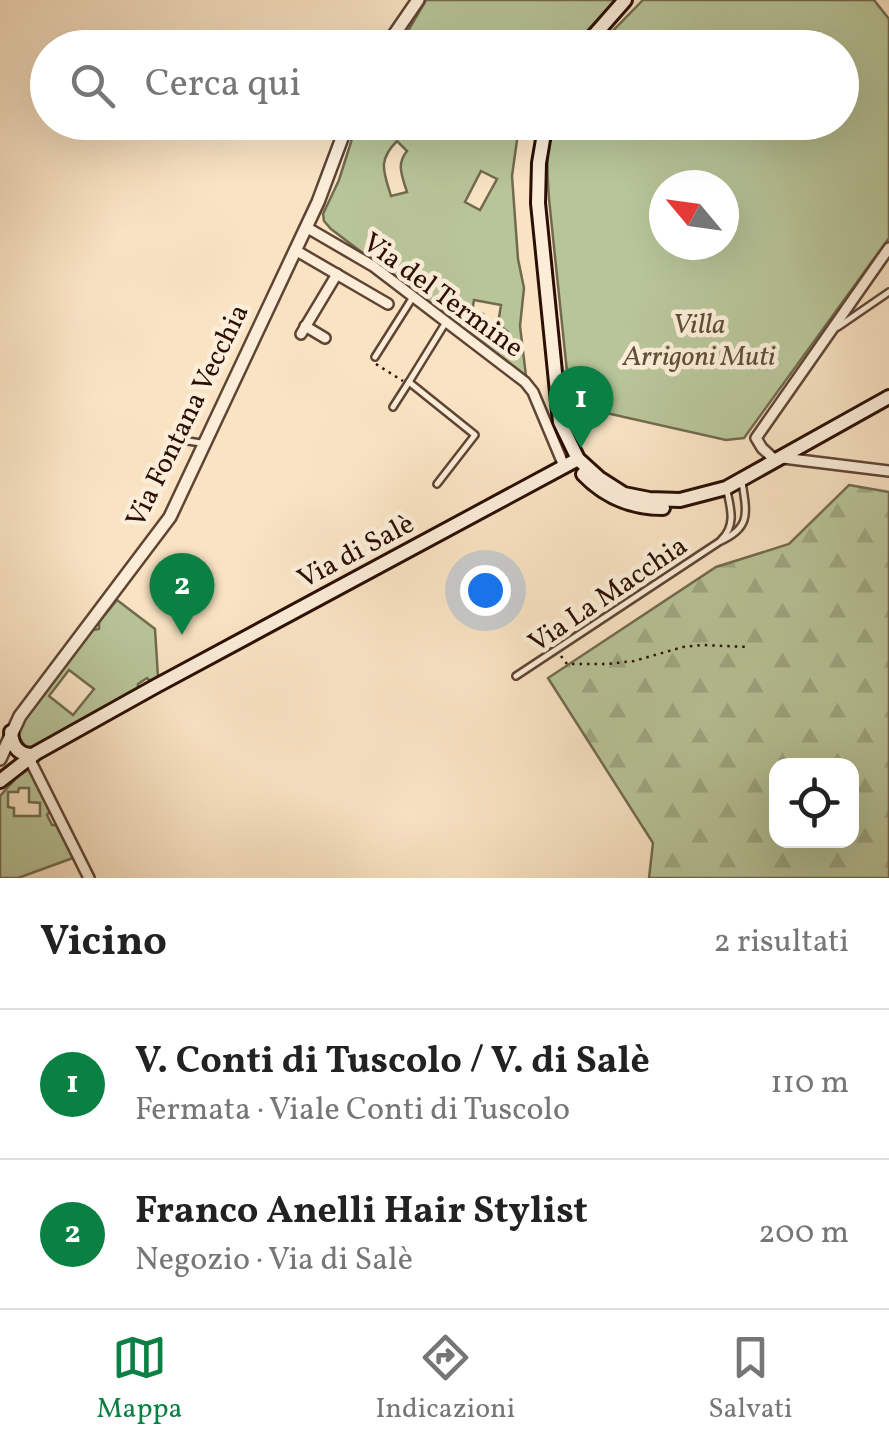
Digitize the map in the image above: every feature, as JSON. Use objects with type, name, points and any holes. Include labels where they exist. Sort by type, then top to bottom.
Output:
[{"type":"main road","points":[[598,30],[625,0]]},
{"type":"main road","points":[[543,140],[538,203],[560,422],[572,462],[598,489],[626,504],[683,508],[707,500],[889,397]]},
{"type":"main road","name":"Via di Salè","points":[[0,781],[31,756],[572,462]]},
{"type":"main road","points":[[11,732],[16,750],[31,756]]},
{"type":"street","points":[[397,30],[418,0]]},
{"type":"street","name":"Via Fontana Vecchia","points":[[0,759],[11,732],[41,686],[164,526],[306,227],[341,140]]},
{"type":"street","name":"Via del Termine","points":[[306,227],[373,266],[518,376],[533,392],[572,462]]},
{"type":"street","points":[[889,248],[756,438],[775,459],[889,470]]},
{"type":"street","points":[[294,250],[388,304]]},
{"type":"street","points":[[360,288],[373,266]]},
{"type":"street","points":[[325,338],[303,330],[337,274]]},
{"type":"street","points":[[31,756],[89,878]]},
{"type":"lane","points":[[827,335],[889,292]]},
{"type":"lane","points":[[375,357],[413,297]]},
{"type":"lane","points":[[393,407],[446,322]]},
{"type":"lane","points":[[408,382],[475,435],[438,484]]},
{"type":"lane","points":[[175,439],[204,444]]},
{"type":"lane","name":"Via La Macchia","points":[[719,542],[734,536],[745,523],[742,478]]},
{"type":"lane","name":"Via La Macchia","points":[[516,676],[719,542],[728,533],[733,516],[726,488]]},
{"type":"path","points":[[366,358],[398,378]]},
{"type":"path","points":[[557,650],[568,664],[580,665],[634,661],[683,646],[748,647]]},
{"type":"green space","points":[[426,0],[616,0],[588,30],[408,30]]},
{"type":"green space","name":"Villa Arrigoni Muti","points":[[643,0],[874,0],[889,19],[889,238],[744,438],[726,440],[575,406],[569,391],[549,140],[859,140],[859,30],[614,30]]},
{"type":"green space","points":[[352,140],[517,140],[512,176],[524,288],[520,326],[526,376],[331,229],[323,214]],"holes":[[[397,141],[407,151],[401,165],[407,192],[391,196],[384,161]],[[481,171],[497,179],[480,210],[465,202]],[[474,300],[501,305],[498,324],[508,332],[500,345],[481,334],[487,324],[481,323],[483,314],[472,312]]]},
{"type":"green space","points":[[849,485],[889,492],[889,878],[649,878],[653,843],[548,678],[716,567],[789,544]]},
{"type":"green space","points":[[117,600],[155,629],[158,677],[150,681],[147,678],[138,688],[36,747],[26,748],[19,737],[29,711],[61,667],[93,630],[99,629],[99,622]],"holes":[[[69,670],[94,689],[73,715],[49,696]]]},
{"type":"green space","points":[[27,766],[50,811],[47,815],[52,825],[56,825],[73,858],[18,878],[0,878],[0,796]],"holes":[[[29,788],[29,802],[40,803],[40,816],[14,816],[14,808],[8,807],[8,792]]]},
{"type":"place","name":"V. Conti di Tuscolo / V. di Salè","points":[[581,448]]},
{"type":"place","name":"Franco Anelli Hair Stylist","points":[[182,635]]}]
